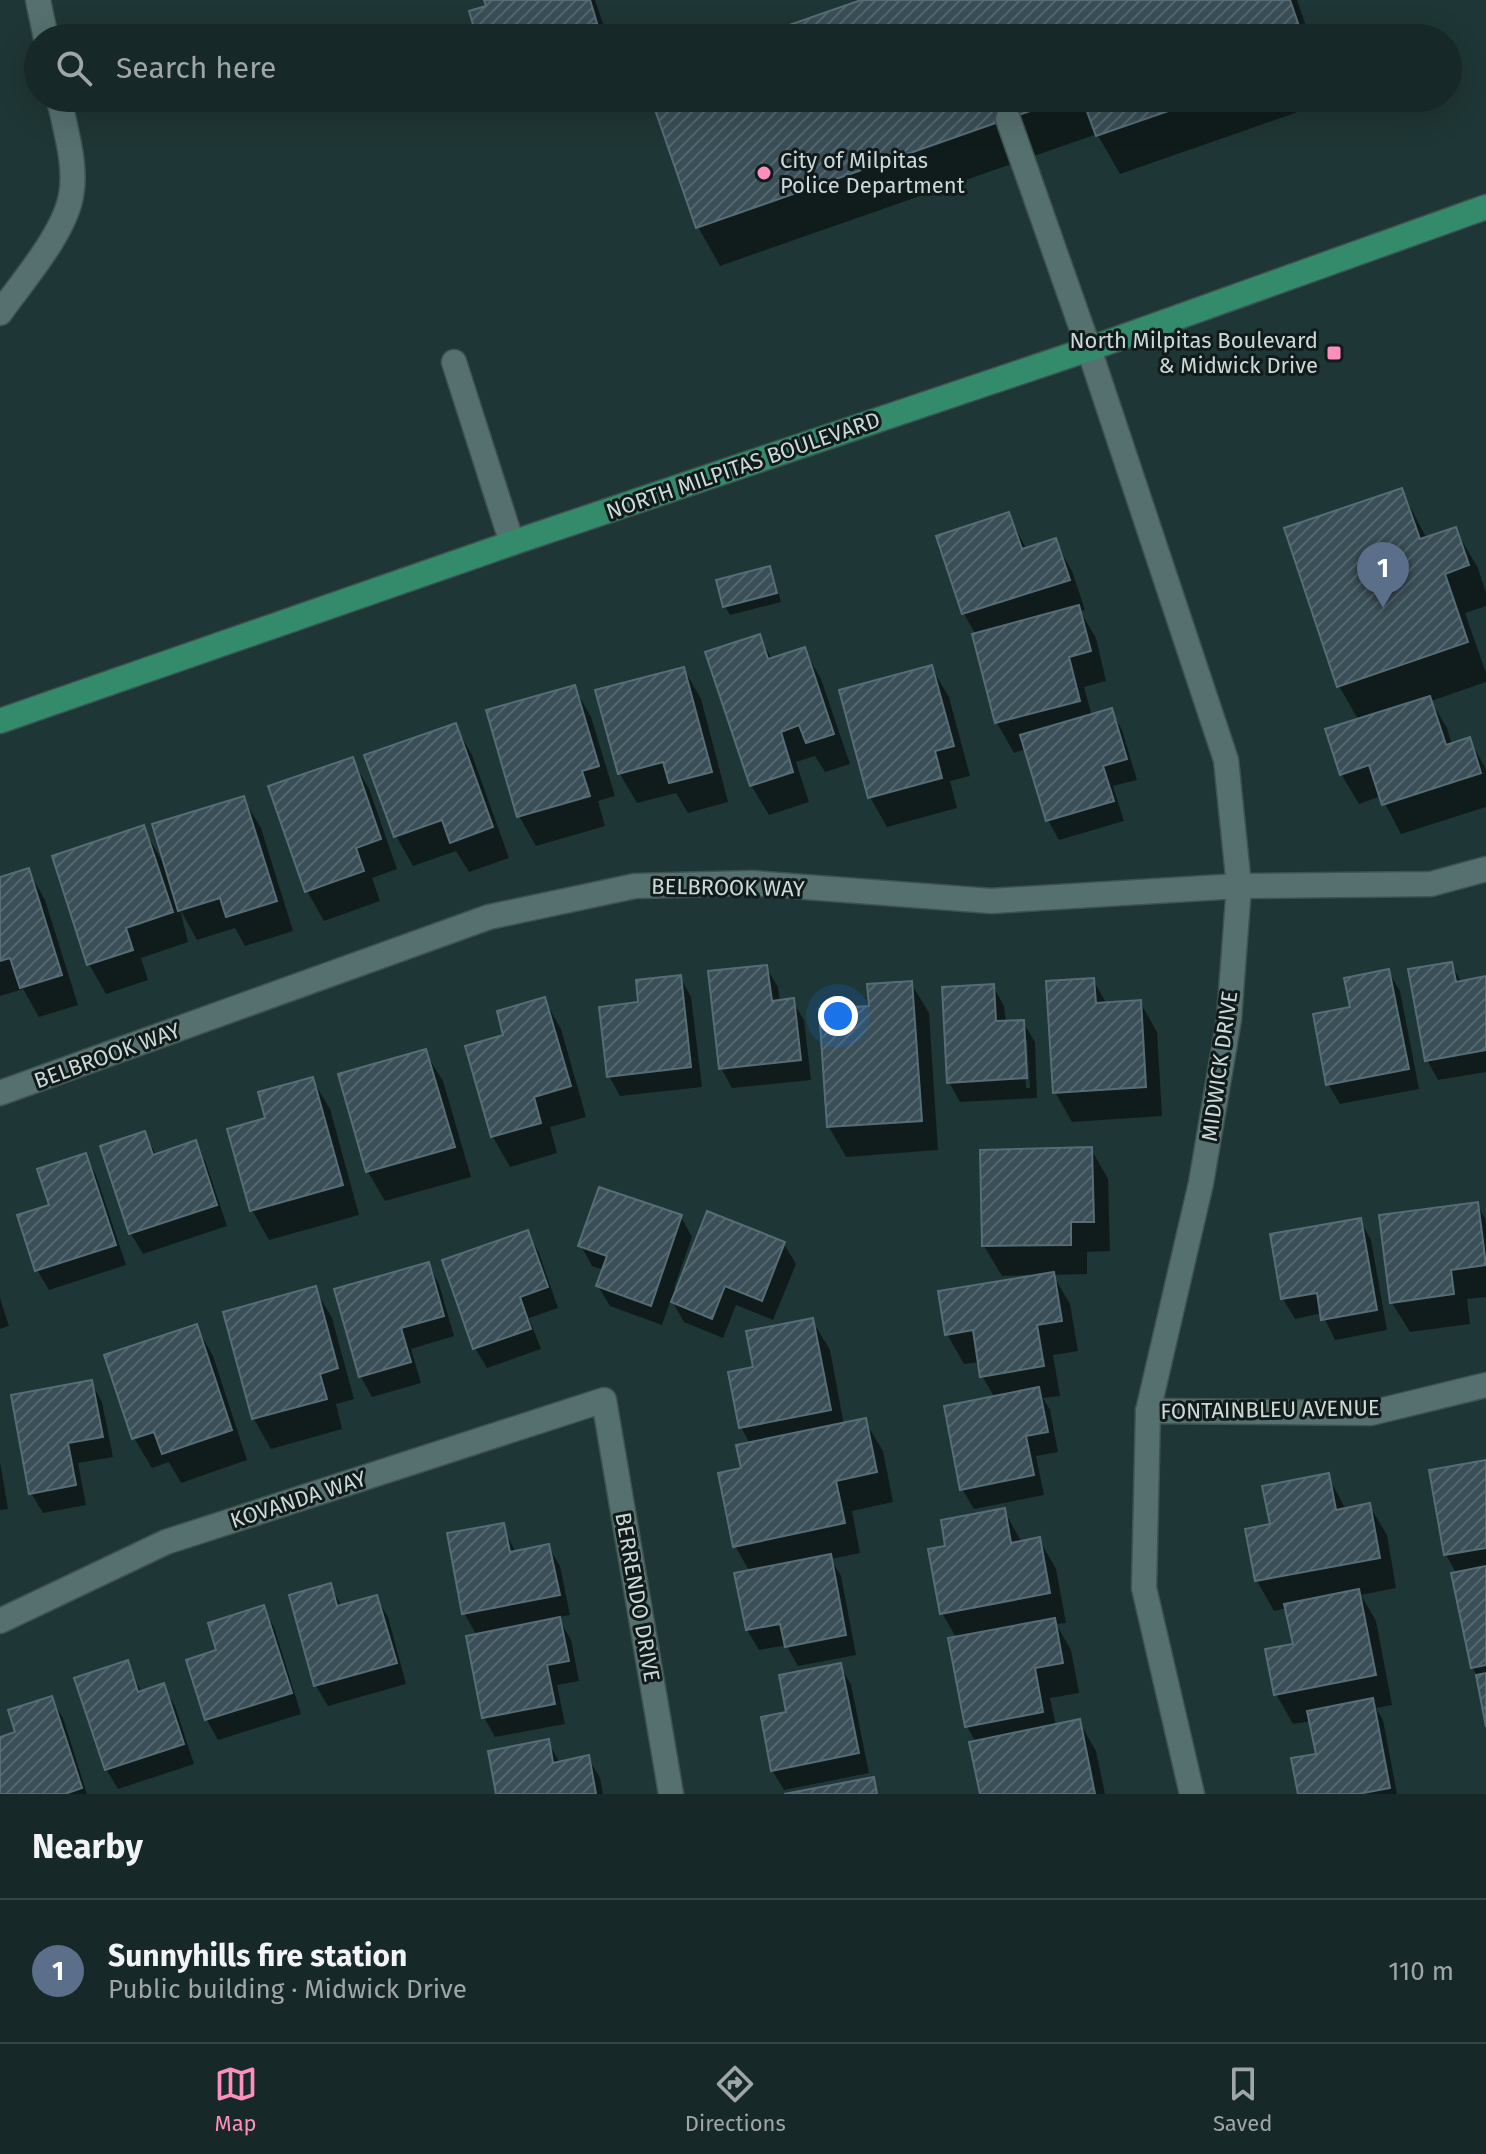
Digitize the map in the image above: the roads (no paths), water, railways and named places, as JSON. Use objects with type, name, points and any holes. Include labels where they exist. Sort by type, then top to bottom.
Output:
[{"type":"main road","name":"NORTH MILPITAS BOULEVARD","points":[[0,721],[512,543],[1089,349],[1486,207]]},
{"type":"street","points":[[38,0],[43,24]]},
{"type":"street","points":[[0,313],[58,229],[71,198],[72,163],[62,112]]},
{"type":"street","name":"MIDWICK DRIVE","points":[[1008,119],[1089,349],[1226,760],[1239,886],[1229,1019],[1207,1153],[1148,1411],[1144,1588],[1192,1794]]},
{"type":"street","points":[[454,362],[512,543]]},
{"type":"street","name":"BELBROOK WAY","points":[[0,1093],[489,917],[635,886],[752,883],[991,901],[1239,886],[1431,884],[1486,869]]},
{"type":"street","name":"FONTAINBLEU AVENUE","points":[[1148,1411],[1371,1413],[1486,1385]]},
{"type":"street","name":"KOVANDA WAY","points":[[0,1621],[166,1542],[604,1400]]},
{"type":"street","name":"BERRENDO DRIVE","points":[[604,1400],[671,1794]]},
{"type":"place","name":"City of Milpitas Police Department","points":[[764,173]]},
{"type":"place","name":"North Milpitas Boulevard & Midwick Drive","points":[[1334,353]]},
{"type":"place","name":"Sunnyhills fire station","points":[[1383,608]]}]
